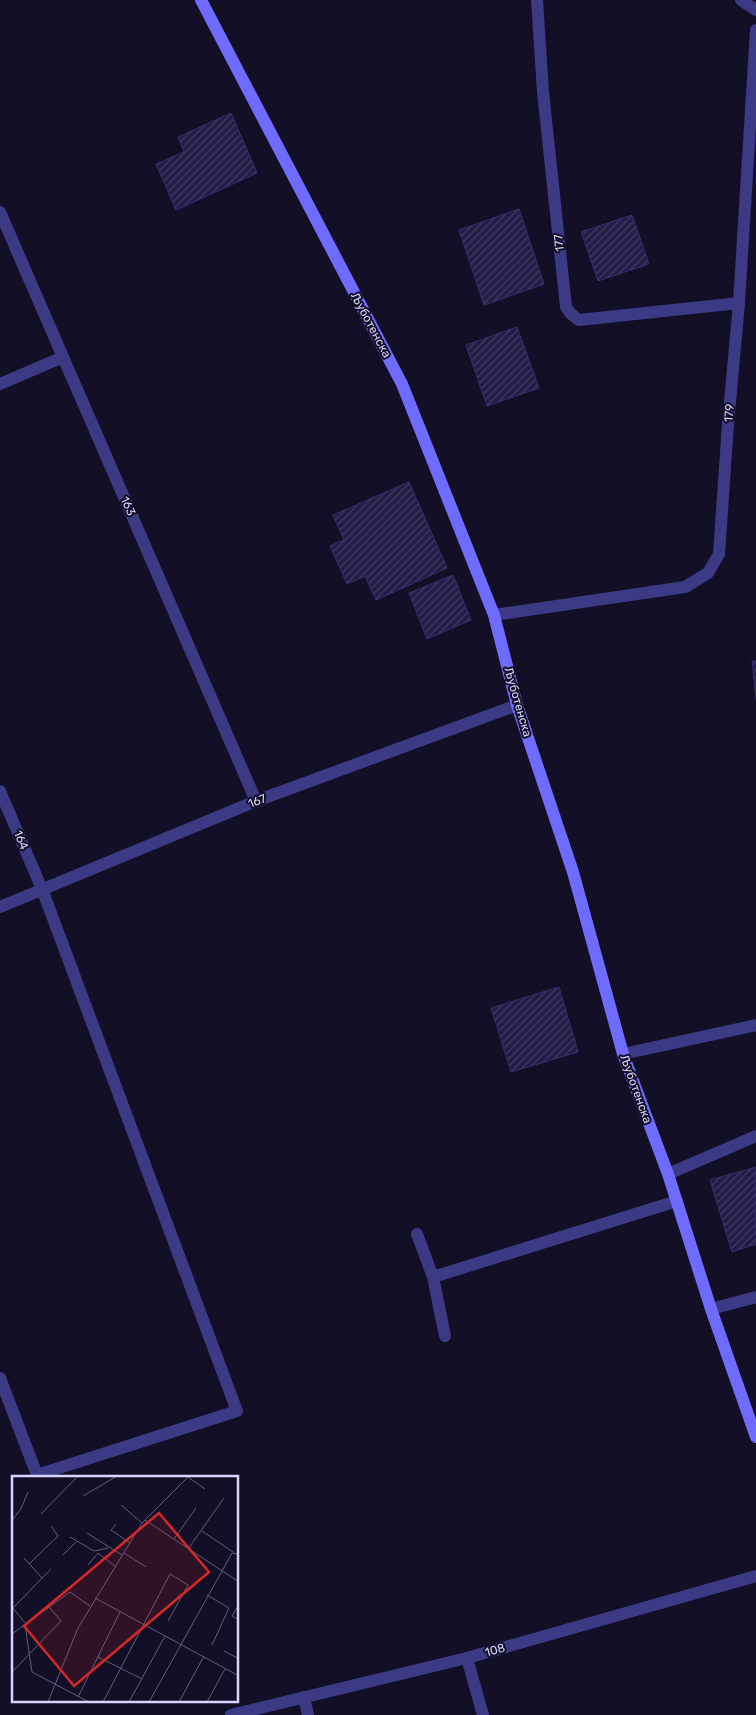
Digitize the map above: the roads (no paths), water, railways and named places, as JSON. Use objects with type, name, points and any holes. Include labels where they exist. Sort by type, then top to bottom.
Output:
[{"type":"main road","name":"Љуботенска","points":[[200,0],[402,384],[494,614],[517,705],[572,872],[623,1054],[668,1174],[711,1309],[756,1437]]},
{"type":"street","name":"177","points":[[537,0],[544,92],[566,307],[570,313],[580,320],[739,303]]},
{"type":"street","points":[[741,0],[756,10]]},
{"type":"street","name":"179","points":[[494,614],[685,587],[708,573],[719,554],[739,303],[756,30]]},
{"type":"street","name":"163","points":[[0,212],[256,800]]},
{"type":"street","points":[[0,384],[62,357]]},
{"type":"street","name":"167","points":[[0,907],[256,800],[517,705]]},
{"type":"street","name":"164","points":[[0,791],[42,889],[236,1411],[36,1475],[0,1378]]},
{"type":"street","points":[[623,1054],[756,1025]]},
{"type":"street","points":[[668,1174],[756,1136]]},
{"type":"street","points":[[432,1277],[677,1201]]},
{"type":"street","points":[[418,1234],[432,1277],[445,1336]]},
{"type":"street","points":[[711,1309],[756,1297]]},
{"type":"street","name":"108","points":[[231,1715],[467,1658],[756,1576]]},
{"type":"street","points":[[467,1658],[483,1715]]},
{"type":"street","points":[[304,1697],[308,1715]]}]
